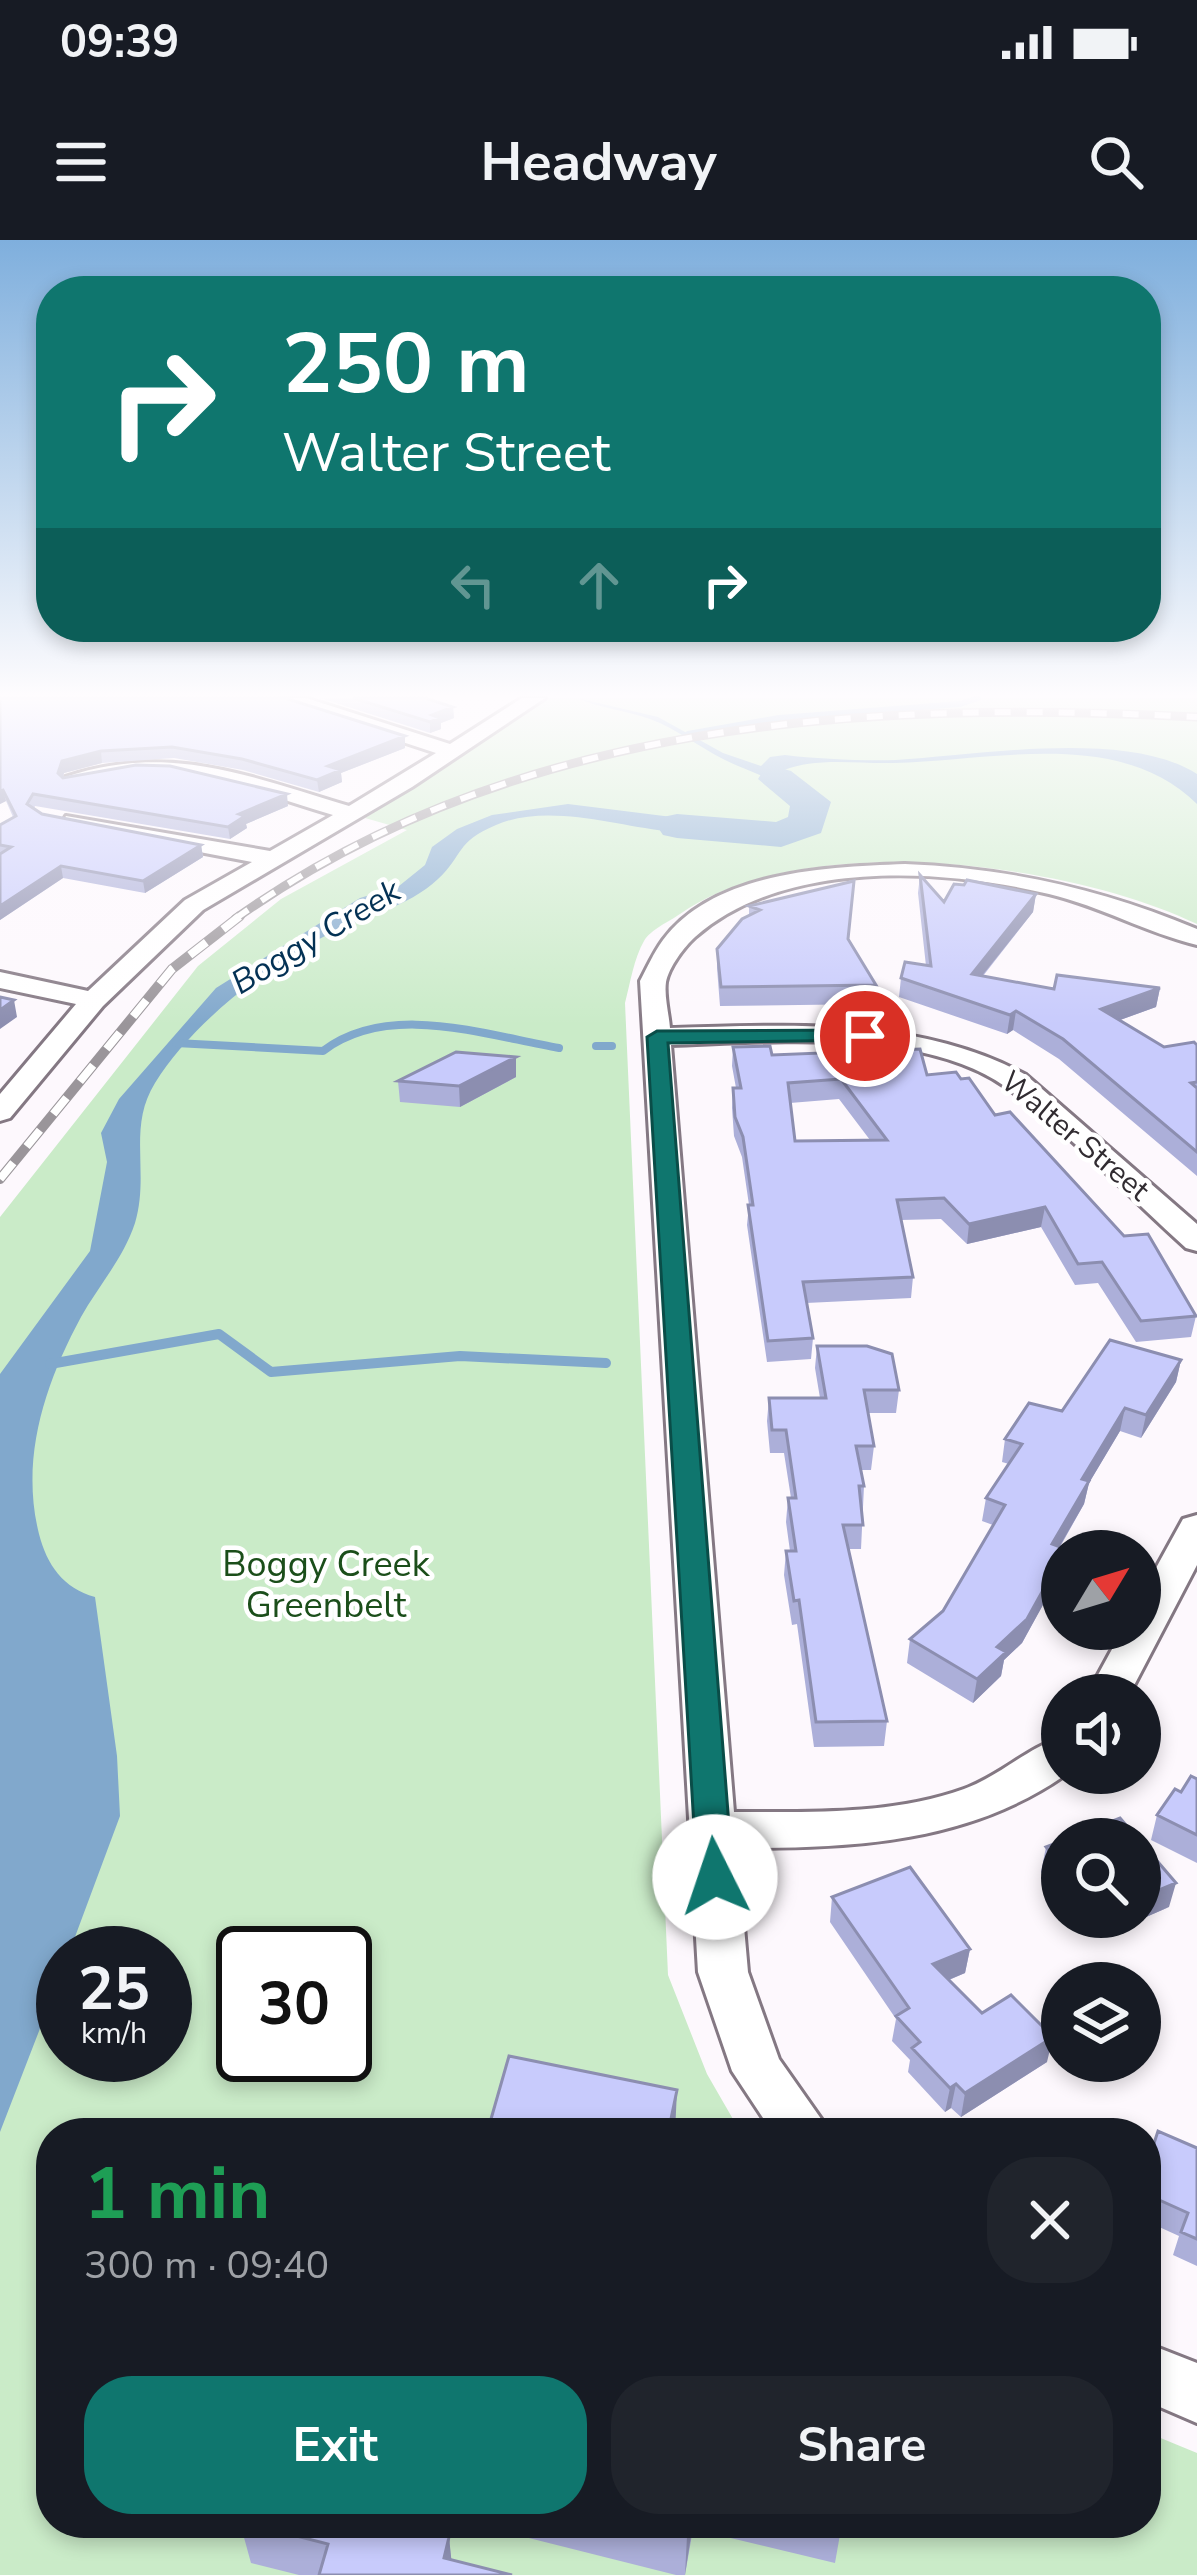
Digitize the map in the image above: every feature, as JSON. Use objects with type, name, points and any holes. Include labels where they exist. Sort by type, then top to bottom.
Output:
[{"type":"street","points":[[327,807],[352,814]]},
{"type":"street","points":[[0,1112],[94,1000],[194,905],[363,807]]},
{"type":"street","points":[[45,815],[270,858]]},
{"type":"street","points":[[793,2118],[758,2071],[723,1972],[653,982],[662,952],[688,926],[727,902],[818,878],[896,872],[998,877],[1074,892],[1197,938]]},
{"type":"street","points":[[0,980],[94,1000]]},
{"type":"street","name":"Walter Street","points":[[657,1037],[865,1036],[909,1039],[968,1055],[1016,1081],[1197,1241]]},
{"type":"street","points":[[1119,1674],[1197,1528]]},
{"type":"street","points":[[712,1830],[882,1828],[969,1808],[1041,1772]]},
{"type":"street","points":[[1161,2378],[1197,2393]]},
{"type":"green space","name":"Boggy Creek Greenbelt","points":[[382,807],[1197,807],[1197,924],[1143,902],[1009,871],[864,863],[795,871],[733,887],[655,929],[644,941],[625,1003],[668,1975],[707,2074],[732,2118],[36,2118],[36,2538],[1161,2538],[1161,2438],[1197,2453],[1197,2575],[0,2575],[0,1217],[198,966],[281,899],[407,830],[365,818]]},
{"type":"water","points":[[548,807],[592,807],[720,823],[766,825],[803,820],[806,807],[822,807],[824,813],[812,829],[793,834],[682,832],[558,816],[496,825],[466,843],[426,889],[325,936],[231,999],[188,1040],[155,1083],[142,1117],[135,1223],[57,1368],[39,1422],[32,1477],[39,1534],[47,1556],[65,1581],[95,1597],[117,1756],[120,1816],[79,1926],[36,1926],[36,2039],[0,2132],[0,1374],[90,1251],[107,1162],[101,1133],[119,1099],[216,988],[360,898],[399,886],[425,865],[432,847],[457,829],[492,815]]},
{"type":"building","points":[[11,807],[31,807],[42,814],[201,845],[143,881],[61,866],[0,906],[0,854],[11,847],[0,845],[0,825],[16,816]]},
{"type":"building","points":[[110,807],[256,807],[239,814],[245,816],[228,827]]},
{"type":"building","points":[[920,875],[944,902],[954,884],[964,885],[967,880],[1036,894],[972,974],[1054,989],[1057,975],[1160,988],[1101,1009],[1164,1047],[1197,1045],[1197,1082],[1191,1083],[1197,1088],[1197,1152],[1063,1039],[1016,1011],[1010,1015],[901,978],[905,962],[931,966]]},
{"type":"building","points":[[854,881],[848,939],[876,985],[721,987],[717,949],[742,919],[760,910],[749,906]]},
{"type":"building","points":[[0,997],[14,1000],[0,1010]]},
{"type":"building","points":[[770,1046],[772,1055],[920,1049],[927,1075],[956,1072],[961,1079],[969,1078],[995,1115],[1010,1112],[1124,1236],[1148,1234],[1196,1316],[1141,1321],[1102,1262],[1078,1264],[1045,1207],[969,1224],[944,1198],[897,1200],[913,1277],[803,1282],[813,1338],[768,1341],[743,1137],[735,1117],[733,1088],[741,1088],[733,1047]],"holes":[[[841,1079],[887,1140],[795,1141],[788,1083]]]},
{"type":"building","points":[[456,1052],[516,1057],[459,1086],[398,1081]]},
{"type":"building","points":[[1110,1340],[1181,1360],[1146,1415],[1125,1408],[1082,1479],[1089,1481],[1060,1530],[1041,1530],[1041,1594],[1027,1619],[997,1647],[1006,1652],[977,1679],[910,1639],[943,1611],[1005,1505],[986,1498],[1022,1444],[1005,1439],[1029,1403],[1062,1411]]},
{"type":"building","points":[[817,1346],[867,1346],[892,1354],[899,1390],[864,1390],[874,1446],[856,1446],[864,1486],[859,1486],[863,1525],[843,1525],[887,1721],[816,1722],[799,1600],[794,1601],[786,1551],[796,1551],[788,1498],[796,1498],[786,1430],[772,1430],[769,1398],[826,1398]]},
{"type":"building","points":[[1191,1776],[1197,1779],[1197,1835],[1157,1815]]},
{"type":"building","points":[[1161,1866],[1176,1883],[1161,1889]]},
{"type":"building","points":[[910,1867],[970,1949],[933,1964],[982,2013],[1011,1995],[1041,2025],[1041,2045],[965,2093],[956,2084],[950,2088],[912,2048],[920,2042],[896,2016],[909,2008],[832,1897]]},
{"type":"building","points":[[509,2056],[677,2090],[671,2118],[491,2118]]},
{"type":"building","points":[[1161,2132],[1197,2148],[1197,2239],[1181,2232],[1188,2213],[1161,2201]]},
{"type":"building","points":[[304,2538],[449,2538],[444,2558],[512,2575],[319,2575],[328,2544]]},
{"type":"waterway","name":"Boggy Creek","points":[[677,826],[781,835],[807,824],[810,807]]},
{"type":"waterway","points":[[176,1043],[323,1051],[349,1036],[407,1025],[469,1030],[559,1048]]},
{"type":"waterway","points":[[596,1046],[612,1046]]},
{"type":"waterway","points":[[50,1364],[219,1334],[271,1372],[460,1356],[606,1363]]},
{"type":"railway","points":[[235,919],[343,852],[444,807]]},
{"type":"railway","points":[[0,1179],[172,969],[240,916]]},
{"type":"route","points":[[715,1877],[657,1037],[865,1036]]}]
